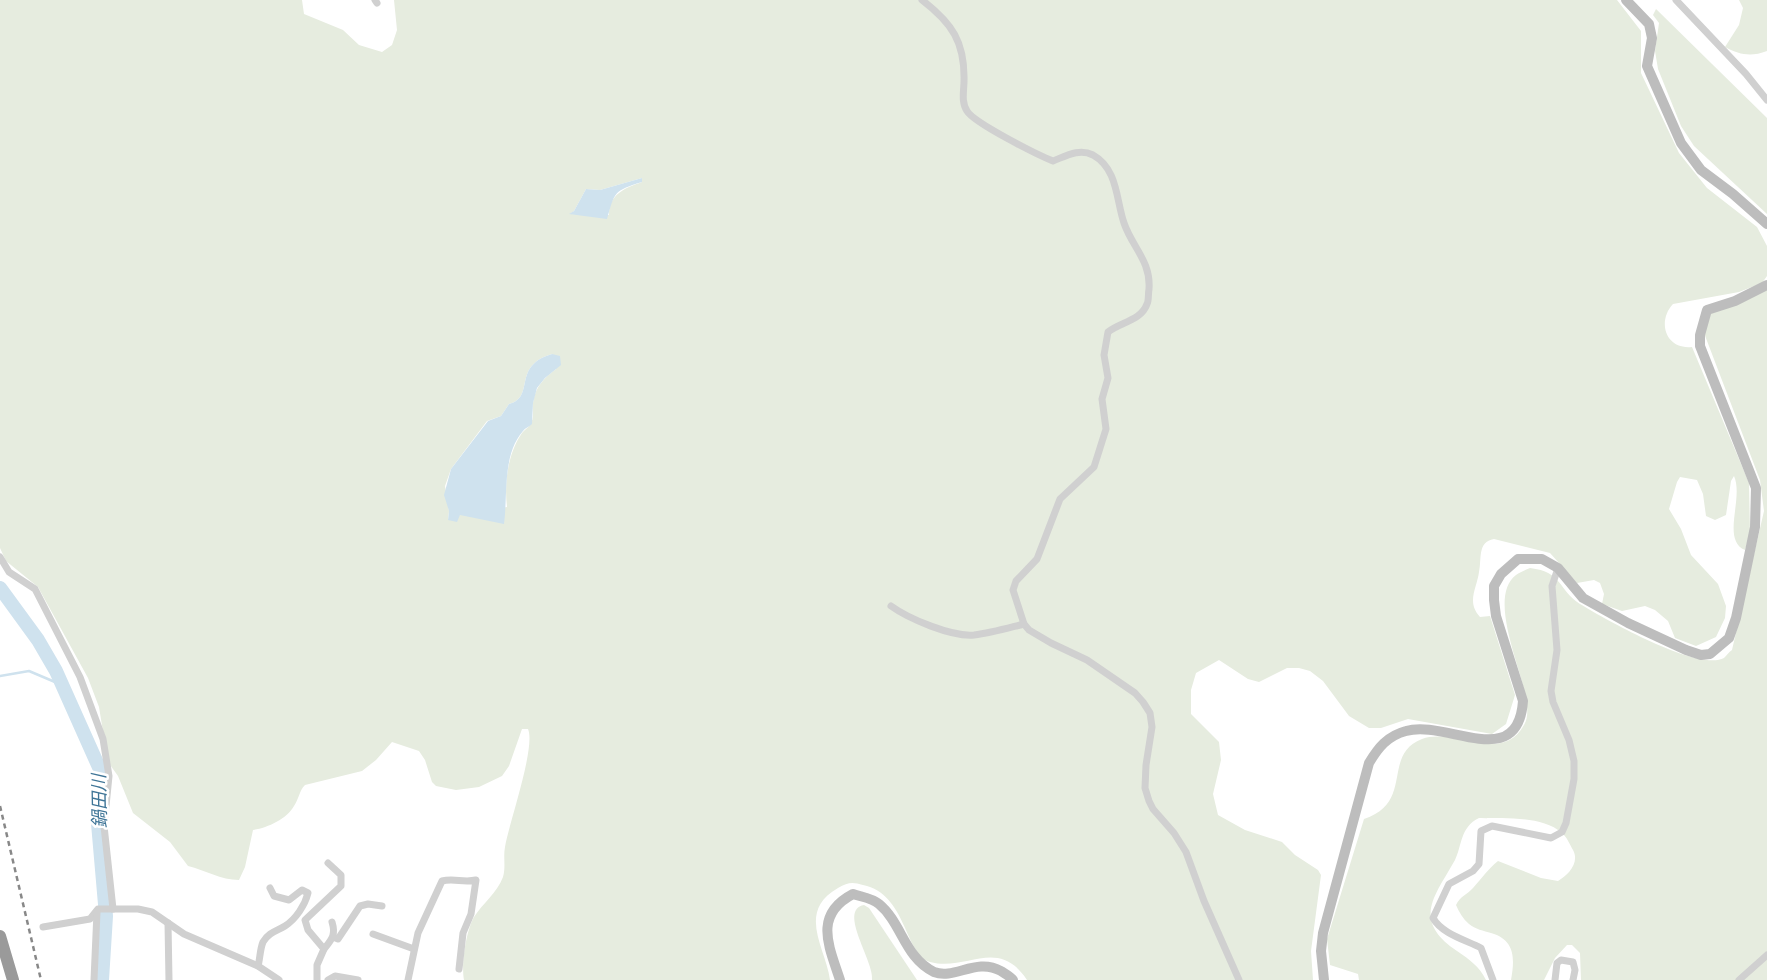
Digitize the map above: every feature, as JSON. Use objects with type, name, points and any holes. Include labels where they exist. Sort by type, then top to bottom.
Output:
[{"type":"highway","points":[[1,943],[13,980]]},
{"type":"street","points":[[922,0],[951,27],[960,42],[964,58],[963,101],[971,116],[1053,161],[1077,152],[1084,152],[1094,156],[1111,175],[1118,190],[1124,223],[1148,269],[1148,304],[1136,318],[1116,325],[1108,332],[1104,355],[1108,378],[1102,399],[1106,429],[1094,467],[1060,499],[1037,559],[1016,581],[1013,590],[1024,624],[1051,643],[1087,660],[1135,693],[1150,713],[1152,727],[1146,765],[1145,788],[1149,801],[1186,852],[1204,901],[1240,980]]},
{"type":"street","points":[[1626,0],[1649,24],[1652,38],[1647,66],[1681,143],[1701,170],[1733,194],[1767,224]]},
{"type":"street","points":[[1676,0],[1746,74],[1767,100]]},
{"type":"street","points":[[1324,980],[1321,951],[1323,933],[1369,763],[1380,746],[1393,736],[1407,731],[1424,729],[1498,740],[1511,734],[1522,715],[1523,701],[1496,616],[1494,586],[1501,574],[1518,559],[1542,559],[1558,568],[1583,598],[1628,623],[1686,650],[1701,655],[1710,654],[1729,638],[1736,618],[1755,527],[1756,488],[1700,346],[1700,335],[1707,310],[1735,301],[1767,285]]},
{"type":"street","points":[[0,557],[9,572],[35,589],[80,677],[103,739],[109,776],[104,826],[112,908]]},
{"type":"street","points":[[1493,980],[1481,948],[1460,939],[1436,923],[1433,918],[1449,884],[1473,871],[1480,864],[1480,831],[1492,826],[1551,838],[1562,832],[1566,823],[1574,778],[1574,761],[1551,691],[1557,650],[1552,586],[1558,568]]},
{"type":"street","points":[[890,606],[909,618],[963,634],[973,635],[1024,624]]},
{"type":"street","points":[[305,920],[341,886],[341,875],[328,863]]},
{"type":"street","points":[[408,980],[418,933],[442,881],[450,879],[466,882],[476,880],[471,914],[463,933],[459,969]]},
{"type":"street","points":[[258,966],[263,942],[276,928],[285,926],[300,911],[305,904],[308,893],[302,890],[289,900],[274,896],[270,888]]},
{"type":"street","points":[[840,980],[826,935],[827,923],[834,907],[853,894],[877,902],[888,913],[914,957],[934,972],[946,974],[985,965],[997,969],[1013,980]]},
{"type":"street","points":[[333,937],[338,939],[360,906],[368,904],[382,906]]},
{"type":"street","points":[[43,927],[90,919],[98,910],[112,908],[138,909],[152,912],[184,934],[258,966],[279,980]]},
{"type":"street","points":[[94,980],[98,910]]},
{"type":"street","points":[[300,911],[308,930],[324,949]]},
{"type":"street","points":[[317,980],[316,965],[333,937],[332,922]]},
{"type":"street","points":[[168,923],[169,980]]},
{"type":"street","points":[[373,934],[414,950]]},
{"type":"street","points":[[1739,980],[1767,955]]},
{"type":"street","points":[[1555,980],[1557,963],[1561,960],[1573,962],[1575,970],[1573,980]]},
{"type":"street","points":[[328,980],[335,976],[358,980]]},
{"type":"shaded area","points":[[0,0],[302,0],[304,14],[343,30],[359,45],[382,52],[392,45],[397,30],[394,0],[1617,0],[1641,31],[1641,73],[1679,153],[1707,188],[1757,227],[1767,246],[1767,276],[1762,283],[1739,292],[1673,304],[1665,318],[1666,333],[1670,339],[1675,344],[1683,347],[1692,347],[1749,483],[1750,533],[1745,550],[1738,545],[1735,537],[1737,495],[1734,476],[1731,481],[1726,515],[1715,520],[1706,516],[1703,494],[1697,480],[1680,477],[1669,509],[1681,529],[1691,555],[1718,584],[1726,606],[1725,618],[1716,637],[1696,646],[1675,638],[1668,621],[1655,610],[1645,606],[1622,611],[1602,604],[1604,594],[1600,583],[1594,580],[1577,583],[1550,553],[1494,539],[1485,544],[1481,552],[1473,600],[1480,617],[1490,616],[1515,695],[1506,724],[1492,734],[1408,719],[1381,728],[1369,728],[1349,716],[1323,681],[1310,671],[1299,668],[1287,668],[1259,682],[1248,679],[1219,660],[1196,673],[1191,690],[1191,714],[1219,742],[1221,760],[1213,794],[1218,815],[1245,830],[1282,842],[1295,855],[1318,870],[1321,875],[1311,951],[1313,980],[1027,980],[1016,967],[1005,960],[982,958],[944,964],[930,962],[921,957],[897,911],[888,900],[877,891],[853,883],[838,888],[825,898],[818,908],[816,919],[817,931],[830,980],[464,980],[464,957],[471,923],[503,877],[507,836],[528,752],[528,729],[522,729],[509,766],[502,776],[479,787],[456,790],[436,786],[432,782],[425,760],[419,751],[392,742],[376,760],[362,771],[305,785],[296,803],[287,815],[270,825],[253,830],[245,867],[239,880],[219,877],[188,866],[170,842],[133,813],[118,776],[108,762],[99,707],[88,678],[38,587],[6,561],[0,548]],"holes":[[[642,178],[642,182],[624,190],[615,197],[609,215],[570,214],[574,211],[586,189],[600,190]],[[552,354],[556,369],[544,379],[538,388],[534,397],[532,422],[517,441],[510,459],[506,488],[507,507],[460,515],[448,520],[449,511],[445,486],[451,469],[487,421],[501,416],[509,404],[517,400],[521,395],[527,373],[532,366],[539,359]]]},
{"type":"shaded area","points":[[1739,0],[1767,0],[1767,51],[1746,54],[1725,47],[1739,25],[1743,8]]},
{"type":"shaded area","points":[[1656,9],[1767,118],[1767,214],[1694,146],[1681,126],[1658,69],[1655,51],[1659,23],[1653,15]]},
{"type":"shaded area","points":[[1767,287],[1767,980],[1581,980],[1580,953],[1572,945],[1567,945],[1555,958],[1544,980],[1511,980],[1513,957],[1509,945],[1499,936],[1477,929],[1469,924],[1461,915],[1456,905],[1498,861],[1541,878],[1558,881],[1572,868],[1575,855],[1567,839],[1553,827],[1544,823],[1511,818],[1479,818],[1468,826],[1462,837],[1455,860],[1440,885],[1431,907],[1434,929],[1443,940],[1474,964],[1486,980],[1359,980],[1358,974],[1330,965],[1327,939],[1364,819],[1379,811],[1389,802],[1403,756],[1410,746],[1422,739],[1435,737],[1448,737],[1490,744],[1503,742],[1515,737],[1526,722],[1526,699],[1505,616],[1505,599],[1508,585],[1516,575],[1530,568],[1549,573],[1555,577],[1573,599],[1609,621],[1652,642],[1694,658],[1711,660],[1724,658],[1732,650],[1764,511],[1760,480],[1704,333],[1706,321],[1712,312]]},
{"type":"shaded area","points":[[864,905],[869,908],[917,980],[872,980],[868,961],[855,926],[854,916],[857,909]]},
{"type":"water","points":[[642,178],[642,182],[625,188],[617,194],[607,219],[569,214],[574,211],[586,189],[600,190]]},
{"type":"water","points":[[552,354],[560,356],[561,365],[545,378],[537,388],[533,403],[532,424],[523,431],[516,441],[512,452],[507,476],[504,524],[460,515],[457,522],[448,520],[449,511],[444,495],[451,469],[488,421],[501,416],[509,404],[517,400],[521,395],[527,373],[532,366],[539,359]]},
{"type":"waterway","name":"鍋田川","points":[[0,588],[38,640],[56,671],[102,774],[97,812],[106,916],[102,980]]},
{"type":"waterway","points":[[0,676],[29,671],[62,685]]},
{"type":"railway","points":[[0,806],[41,980]]}]
